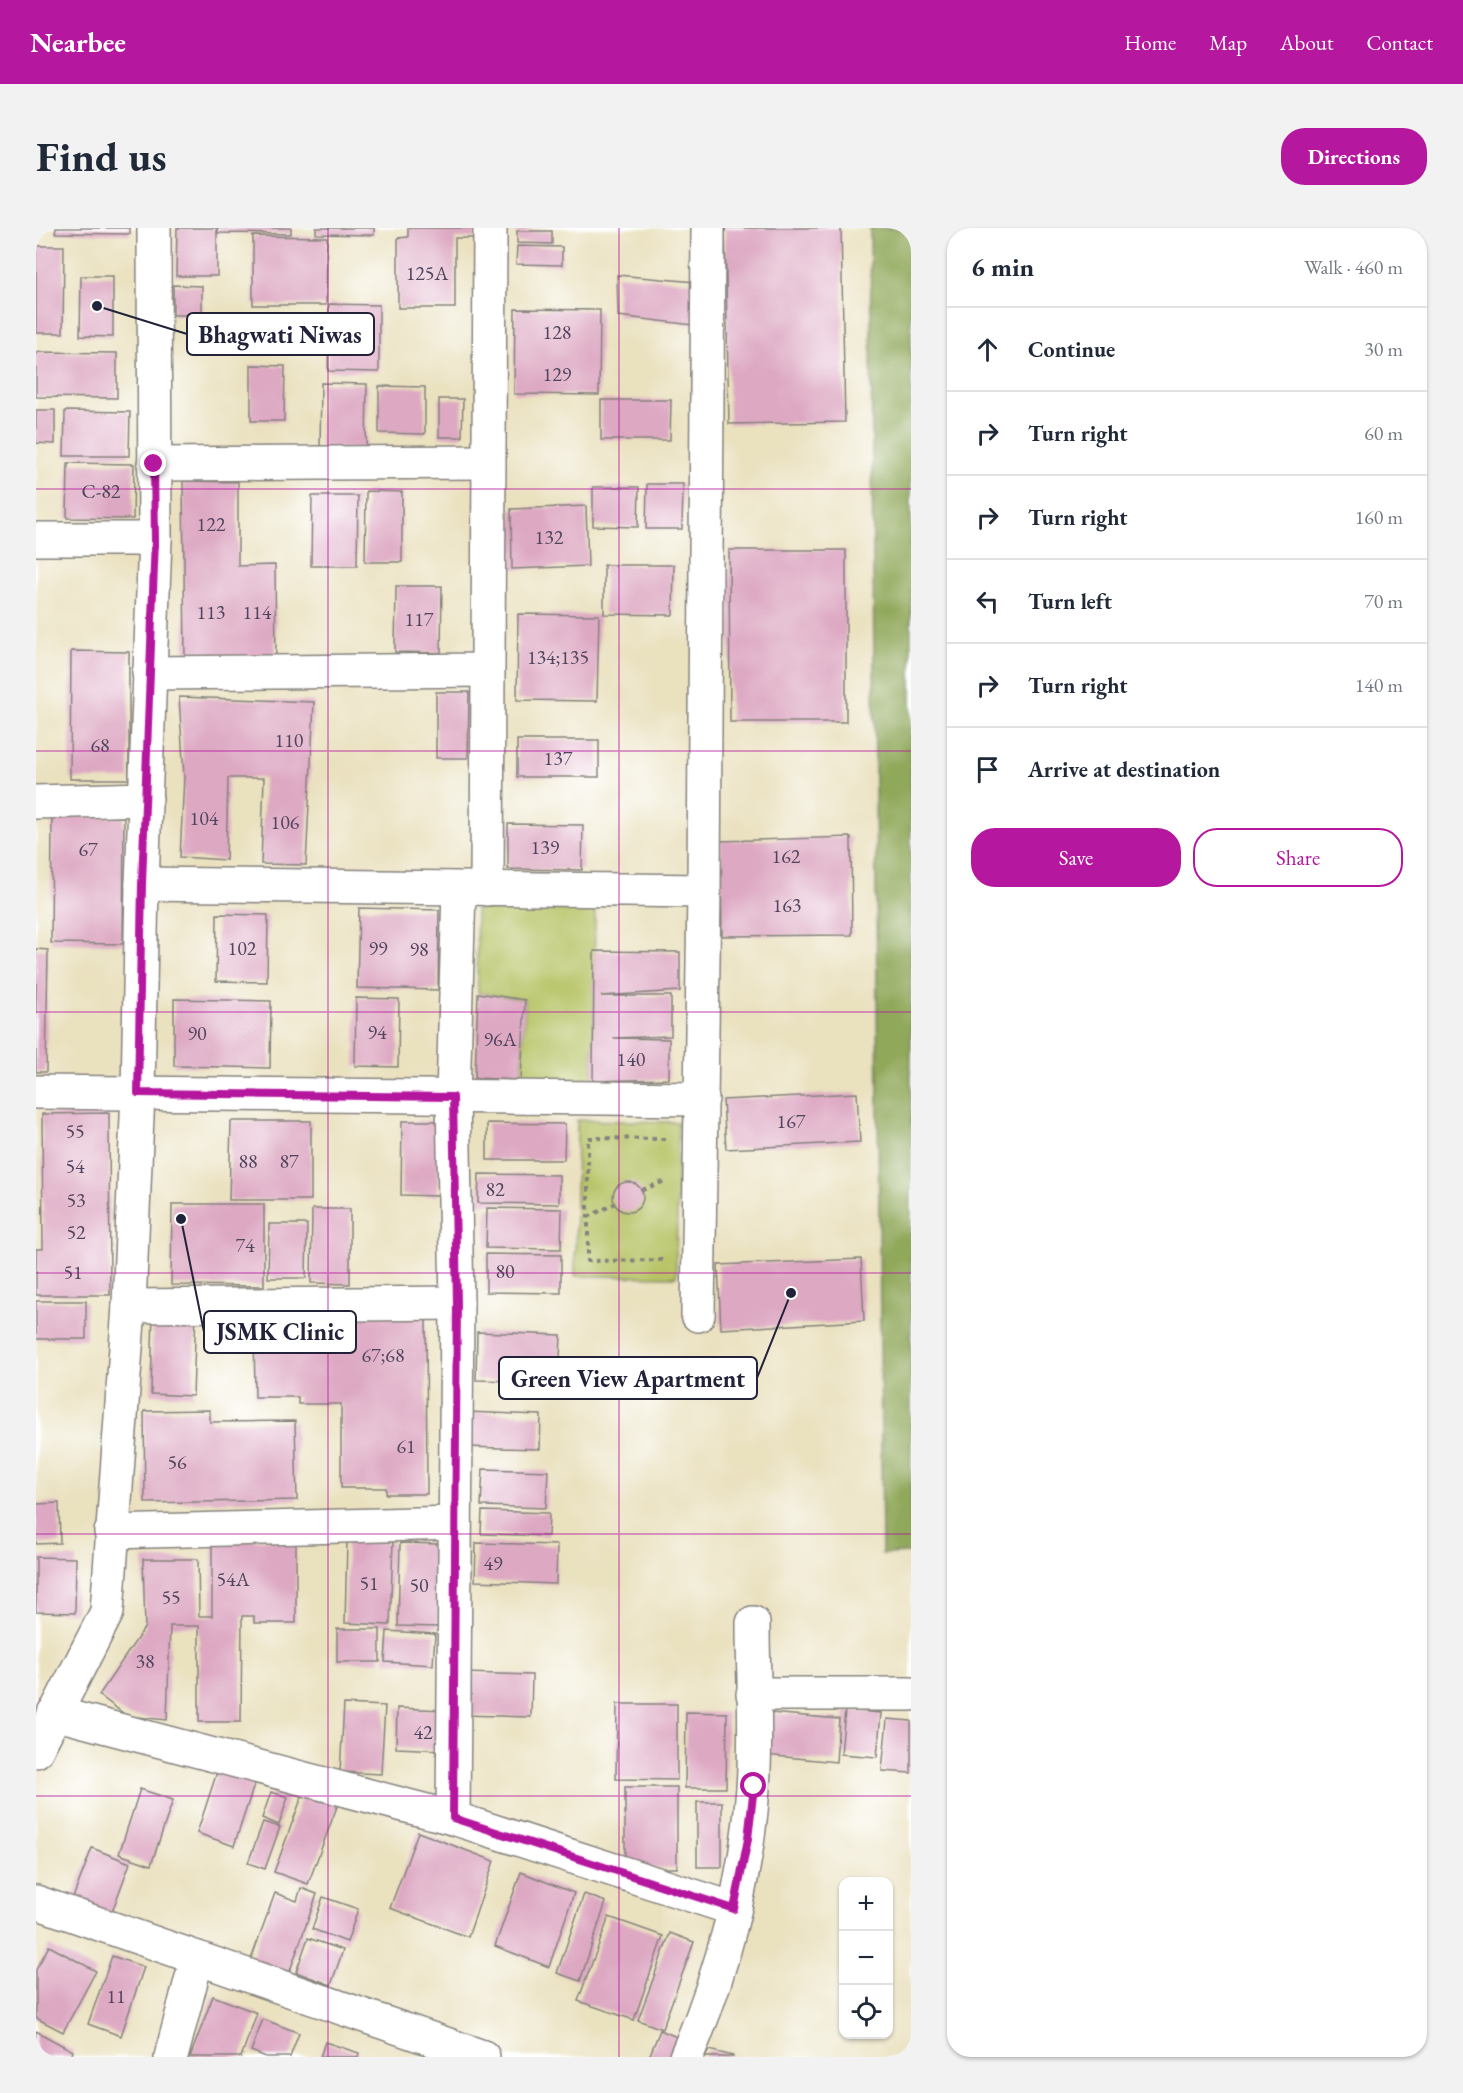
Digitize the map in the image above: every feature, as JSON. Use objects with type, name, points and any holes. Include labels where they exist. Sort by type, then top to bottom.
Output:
[{"type":"street","points":[[36,1751],[107,1612],[129,1306],[138,1093],[142,884],[155,539],[154,228]]},
{"type":"street","points":[[453,1818],[457,1303],[453,1097],[473,889],[486,670],[490,228]]},
{"type":"street","points":[[698,1315],[704,891],[708,228]]},
{"type":"street","points":[[154,464],[488,462]]},
{"type":"street","points":[[36,539],[155,539]]},
{"type":"street","points":[[149,673],[486,670]]},
{"type":"street","points":[[36,802],[146,799]]},
{"type":"street","points":[[142,884],[704,891]]},
{"type":"street","points":[[36,1092],[702,1099]]},
{"type":"street","points":[[129,1306],[457,1303]]},
{"type":"street","points":[[111,1532],[455,1522]]},
{"type":"street","points":[[686,2057],[716,1974],[734,1909],[748,1839],[754,1786],[753,1623]]},
{"type":"street","points":[[753,1694],[911,1694]]},
{"type":"street","points":[[54,1713],[453,1818],[734,1909]]},
{"type":"street","points":[[36,1902],[483,2057]]},
{"type":"street","points":[[171,2057],[197,1958]]},
{"type":"path","points":[[664,1130],[666,1149]]},
{"type":"path","points":[[666,1139],[588,1138],[588,1261],[666,1261],[666,1250]]},
{"type":"path","points":[[666,1170],[666,1192]]},
{"type":"path","points":[[642,1190],[666,1181]]},
{"type":"path","points":[[588,1217],[615,1204]]},
{"type":"green space","points":[[870,228],[911,228],[911,1553],[882,1554]]},
{"type":"green space","points":[[476,909],[595,910],[593,1081],[521,1080],[525,1000],[478,993]]},
{"type":"green space","points":[[577,1120],[678,1122],[676,1277],[575,1276]]},
{"type":"building","points":[[56,228],[130,228],[130,234],[55,233]]},
{"type":"building","points":[[177,228],[217,228],[217,276],[176,276]]},
{"type":"building","points":[[218,228],[291,228],[291,234],[218,233]]},
{"type":"building","points":[[316,228],[374,228],[374,235],[316,234]]},
{"type":"building","points":[[408,228],[476,228],[475,238],[455,238],[455,308],[398,308],[398,238],[408,237]]},
{"type":"building","points":[[725,228],[841,228],[845,422],[729,424]]},
{"type":"building","points":[[517,231],[552,231],[552,244],[517,243]]},
{"type":"building","points":[[253,236],[327,237],[326,305],[253,305]]},
{"type":"building","points":[[36,246],[64,246],[63,333],[36,333]]},
{"type":"building","points":[[517,246],[562,247],[562,265],[516,264]]},
{"type":"building","points":[[617,275],[695,282],[693,325],[618,316]]},
{"type":"building","points":[[81,276],[113,276],[113,337],[80,336]]},
{"type":"building","points":[[173,285],[202,286],[202,315],[173,315]]},
{"type":"building","points":[[329,304],[379,305],[379,372],[328,371]]},
{"type":"building","points":[[515,309],[600,310],[599,395],[514,394]]},
{"type":"building","points":[[36,352],[117,353],[117,398],[36,397]]},
{"type":"building","points":[[251,365],[285,366],[284,421],[251,421]]},
{"type":"building","points":[[321,383],[367,384],[366,449],[320,449]]},
{"type":"building","points":[[379,386],[425,387],[425,434],[379,433]]},
{"type":"building","points":[[439,399],[463,399],[462,437],[439,437]]},
{"type":"building","points":[[601,400],[671,400],[670,440],[601,440]]},
{"type":"building","points":[[36,410],[55,410],[55,444],[36,443]]},
{"type":"building","points":[[65,411],[130,412],[129,456],[64,456]]},
{"type":"building","points":[[68,463],[134,464],[133,519],[67,518]]},
{"type":"building","points":[[183,481],[238,482],[238,566],[275,565],[276,658],[185,659]]},
{"type":"building","points":[[647,484],[683,484],[682,529],[646,529]]},
{"type":"building","points":[[593,487],[639,487],[638,527],[593,526]]},
{"type":"building","points":[[366,491],[402,492],[402,562],[365,562]]},
{"type":"building","points":[[312,496],[358,496],[357,566],[311,566]]},
{"type":"building","points":[[586,506],[588,566],[512,569],[511,509]]},
{"type":"building","points":[[729,550],[846,550],[846,722],[730,722]]},
{"type":"building","points":[[604,565],[674,565],[673,615],[604,614]]},
{"type":"building","points":[[396,586],[442,586],[441,653],[395,652]]},
{"type":"building","points":[[518,614],[599,615],[597,701],[517,700]]},
{"type":"building","points":[[71,651],[129,652],[129,779],[70,779]]},
{"type":"building","points":[[436,692],[469,692],[468,758],[436,758]]},
{"type":"building","points":[[179,697],[314,702],[306,865],[261,864],[264,778],[228,778],[226,860],[180,857],[184,777]]},
{"type":"building","points":[[517,740],[599,740],[599,777],[517,777]]},
{"type":"building","points":[[52,816],[124,817],[123,944],[51,943]]},
{"type":"building","points":[[508,824],[583,825],[582,870],[508,869]]},
{"type":"building","points":[[851,837],[852,935],[722,936],[721,841]]},
{"type":"building","points":[[359,908],[439,910],[438,990],[357,988]]},
{"type":"building","points":[[217,914],[268,915],[267,982],[216,981]]},
{"type":"building","points":[[36,949],[48,950],[46,1072],[36,1072]]},
{"type":"building","points":[[594,951],[680,952],[680,991],[601,996],[671,996],[671,1036],[613,1038],[669,1039],[669,1079],[593,1081]]},
{"type":"building","points":[[478,993],[525,1000],[521,1080],[475,1078]]},
{"type":"building","points":[[356,998],[399,999],[398,1067],[355,1066]]},
{"type":"building","points":[[174,999],[271,1001],[270,1068],[174,1066]]},
{"type":"building","points":[[857,1093],[860,1142],[726,1149],[723,1100]]},
{"type":"building","points":[[109,1113],[110,1295],[36,1295],[36,1249],[43,1249],[42,1114]]},
{"type":"building","points":[[231,1121],[311,1121],[311,1200],[229,1200]]},
{"type":"building","points":[[402,1121],[439,1121],[438,1196],[401,1195]]},
{"type":"building","points":[[487,1123],[565,1124],[564,1160],[487,1160]]},
{"type":"building","points":[[479,1174],[559,1175],[559,1204],[478,1203]]},
{"type":"building","points":[[628,1182],[639,1186],[643,1197],[639,1208],[628,1212],[617,1208],[613,1197],[617,1186]]},
{"type":"building","points":[[172,1204],[264,1204],[264,1286],[171,1285]]},
{"type":"building","points":[[487,1208],[562,1209],[561,1249],[486,1248]]},
{"type":"building","points":[[312,1209],[350,1209],[350,1284],[311,1283]]},
{"type":"building","points":[[269,1224],[307,1224],[306,1278],[268,1278]]},
{"type":"building","points":[[486,1254],[561,1255],[561,1293],[486,1292]]},
{"type":"building","points":[[861,1259],[864,1321],[721,1329],[718,1265]]},
{"type":"building","points":[[36,1301],[86,1301],[86,1339],[36,1339]]},
{"type":"building","points":[[153,1310],[196,1311],[193,1396],[151,1394]]},
{"type":"building","points":[[426,1312],[427,1494],[386,1494],[386,1488],[341,1488],[341,1404],[298,1404],[298,1397],[255,1397],[254,1322],[298,1321],[298,1328],[340,1328],[340,1313]]},
{"type":"building","points":[[477,1332],[561,1335],[559,1382],[476,1380]]},
{"type":"building","points":[[210,1410],[210,1422],[295,1421],[297,1500],[145,1503],[144,1411]]},
{"type":"building","points":[[467,1412],[541,1415],[540,1449],[466,1447]]},
{"type":"building","points":[[483,1469],[548,1471],[546,1508],[481,1506]]},
{"type":"building","points":[[59,1503],[60,1543],[36,1544],[36,1504]]},
{"type":"building","points":[[482,1511],[549,1513],[548,1536],[481,1534]]},
{"type":"building","points":[[296,1539],[296,1623],[254,1623],[254,1616],[242,1616],[241,1722],[199,1722],[199,1626],[170,1626],[167,1720],[127,1716],[99,1695],[145,1627],[143,1559],[198,1559],[199,1616],[212,1616],[212,1541]]},
{"type":"building","points":[[347,1541],[393,1542],[390,1625],[345,1623]]},
{"type":"building","points":[[400,1543],[440,1544],[438,1627],[398,1626]]},
{"type":"building","points":[[476,1543],[557,1545],[556,1584],[475,1581]]},
{"type":"building","points":[[36,1557],[76,1558],[75,1613],[36,1612]]},
{"type":"building","points":[[337,1629],[380,1629],[380,1662],[337,1662]]},
{"type":"building","points":[[387,1631],[435,1634],[433,1665],[385,1662]]},
{"type":"building","points":[[464,1673],[532,1675],[531,1717],[462,1715]]},
{"type":"building","points":[[344,1704],[385,1706],[381,1774],[340,1772]]},
{"type":"building","points":[[617,1704],[677,1704],[677,1780],[616,1779]]},
{"type":"building","points":[[397,1708],[444,1710],[443,1750],[396,1748]]},
{"type":"building","points":[[845,1710],[881,1713],[877,1757],[841,1754]]},
{"type":"building","points":[[686,1712],[727,1713],[726,1788],[685,1788]]},
{"type":"building","points":[[759,1712],[839,1719],[836,1762],[755,1754]]},
{"type":"building","points":[[887,1719],[911,1721],[911,1773],[882,1771]]},
{"type":"building","points":[[218,1769],[255,1782],[234,1846],[197,1833]]},
{"type":"building","points":[[625,1787],[677,1787],[677,1868],[625,1868]]},
{"type":"building","points":[[140,1789],[173,1800],[151,1865],[119,1854]]},
{"type":"building","points":[[304,1791],[338,1804],[308,1884],[274,1872]]},
{"type":"building","points":[[271,1792],[288,1797],[279,1825],[262,1818]]},
{"type":"building","points":[[697,1802],[722,1802],[722,1867],[697,1867]]},
{"type":"building","points":[[263,1822],[280,1827],[265,1869],[248,1863]]},
{"type":"building","points":[[418,1832],[494,1861],[468,1937],[390,1908]]},
{"type":"building","points":[[92,1848],[130,1863],[110,1917],[71,1903]]},
{"type":"building","points":[[521,1872],[574,1893],[549,1967],[495,1946]]},
{"type":"building","points":[[301,1888],[317,1894],[286,1982],[248,1968],[275,1893],[297,1901]]},
{"type":"building","points":[[584,1894],[606,1902],[580,1981],[557,1973]]},
{"type":"building","points":[[323,1897],[358,1909],[347,1942],[312,1929]]},
{"type":"building","points":[[609,1917],[663,1936],[634,2020],[578,2001]]},
{"type":"building","points":[[670,1933],[694,1942],[662,2029],[638,2020]]},
{"type":"building","points":[[308,1938],[343,1950],[331,1985],[296,1972]]},
{"type":"building","points":[[49,1946],[96,1971],[63,2032],[36,2018],[36,1970]]},
{"type":"building","points":[[112,1956],[144,1967],[121,2036],[88,2024]]},
{"type":"building","points":[[213,1996],[257,2013],[241,2057],[190,2057]]},
{"type":"building","points":[[263,2019],[299,2033],[290,2057],[266,2057],[251,2051]]},
{"type":"building","points":[[660,2030],[679,2038],[672,2057],[649,2057]]},
{"type":"building","points":[[36,2031],[73,2051],[71,2057],[36,2057]]},
{"type":"building","points":[[325,2042],[359,2053],[358,2057],[320,2057]]},
{"type":"building","points":[[709,2050],[733,2056],[733,2057],[705,2057]]},
{"type":"place","name":"Bhagwati Niwas","points":[[97,306]]},
{"type":"place","name":"JSMK Clinic","points":[[181,1219]]},
{"type":"place","name":"Green View Apartment","points":[[791,1293]]},
{"type":"route","points":[[154,464],[155,539],[142,884],[138,1093],[453,1097],[457,1303],[453,1818],[734,1909],[748,1839],[754,1786]]}]
